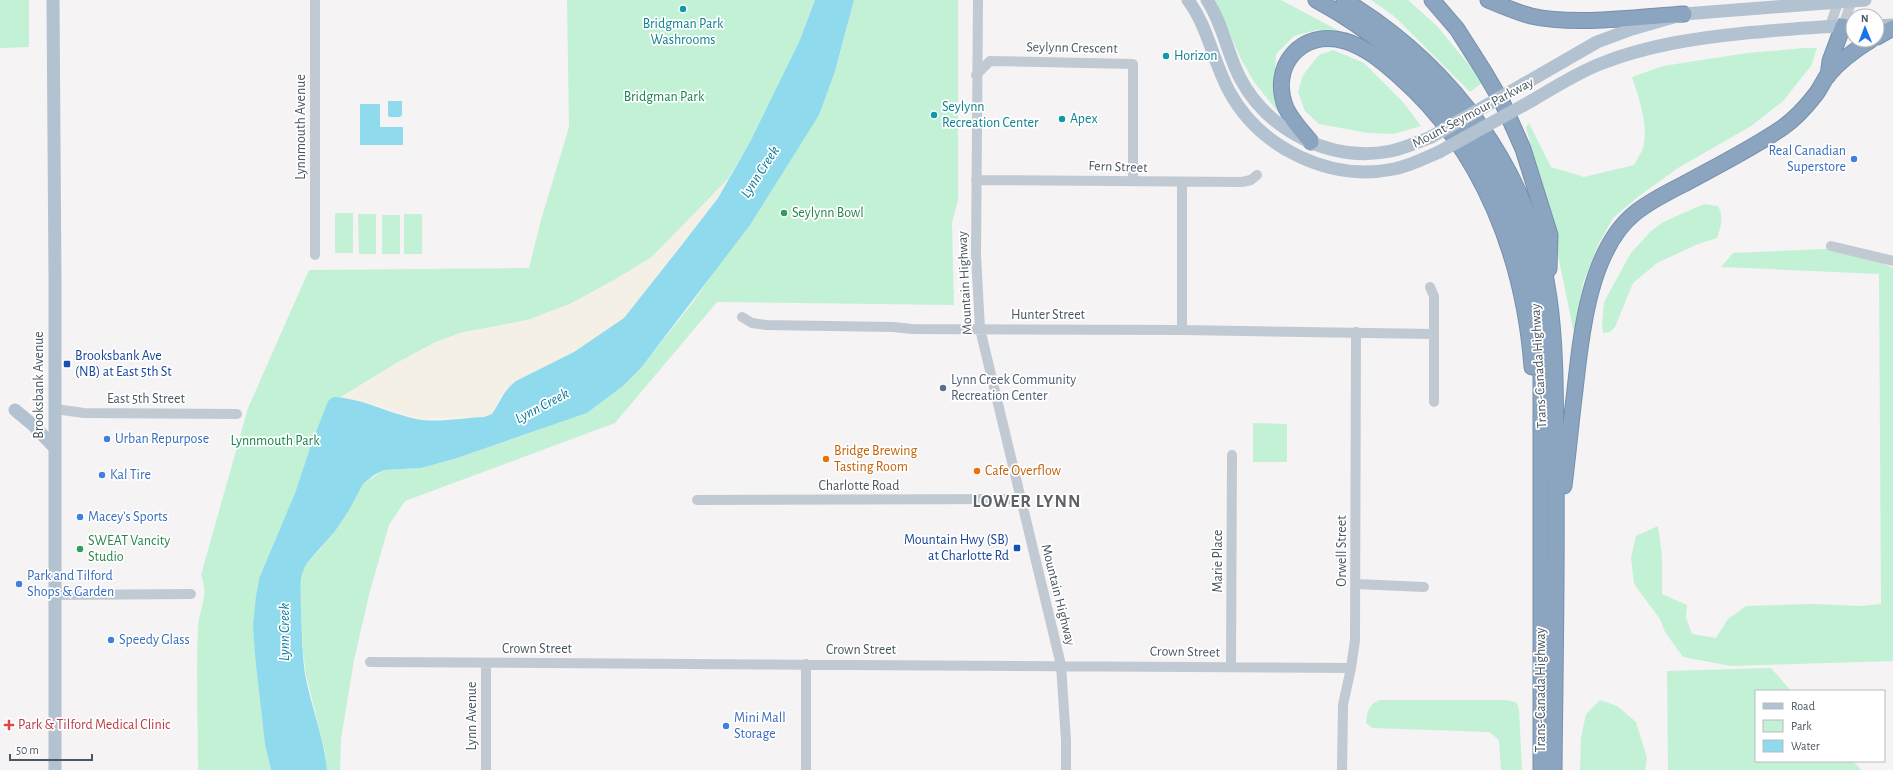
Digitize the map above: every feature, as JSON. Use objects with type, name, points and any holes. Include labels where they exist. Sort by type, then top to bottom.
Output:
[{"type":"highway","name":"Trans-Canada Highway","points":[[1316,0],[1376,38],[1422,78],[1463,124],[1478,146],[1503,192],[1522,241],[1530,269],[1539,328],[1549,546]]},
{"type":"highway","name":"Trans-Canada Highway","points":[[1344,0],[1384,26],[1410,46],[1454,91],[1482,127],[1505,165],[1520,197],[1537,244],[1548,290],[1554,359],[1549,546],[1548,714],[1554,770]]},
{"type":"highway","points":[[1432,0],[1457,29],[1485,73],[1503,104],[1523,149],[1550,235],[1548,290]]},
{"type":"highway","points":[[1488,0],[1531,16],[1560,20],[1598,20],[1684,14]]},
{"type":"highway","points":[[1828,76],[1830,61],[1842,26]]},
{"type":"highway","points":[[1312,142],[1294,122],[1286,109],[1281,86],[1282,74],[1286,62],[1300,47],[1319,39],[1332,38],[1344,40],[1362,48],[1391,69],[1412,88],[1446,125],[1474,167],[1486,190],[1501,227],[1517,275],[1523,302],[1531,355],[1549,546]]},
{"type":"highway","points":[[1549,546],[1584,316],[1593,285],[1610,245],[1624,223],[1635,213],[1657,198],[1746,150],[1783,128],[1802,111],[1828,76],[1858,48]]},
{"type":"highway","points":[[1535,770],[1548,714]]},
{"type":"highway","points":[[1548,714],[1561,770]]},
{"type":"highway","name":"Trans-Canada Highway","points":[[1541,770],[1548,714]]},
{"type":"main road","name":"Brooksbank Avenue","points":[[53,0],[55,770]]},
{"type":"main road","name":"Mount Seymour Parkway","points":[[1188,0],[1202,23],[1229,90],[1239,107],[1270,139],[1289,152],[1322,165],[1339,169],[1367,172],[1400,167],[1440,152],[1600,64],[1663,45],[1711,37],[1842,26]]},
{"type":"main road","name":"Mount Seymour Parkway","points":[[1208,0],[1220,25],[1232,58],[1249,93],[1260,108],[1274,121],[1297,136],[1335,149],[1366,154],[1392,151],[1431,137],[1597,42],[1632,29],[1684,14],[1809,2],[1849,0]]},
{"type":"main road","points":[[15,410],[33,425],[55,448]]},
{"type":"street","name":"Lynnmouth Avenue","points":[[315,255],[316,0]]},
{"type":"street","name":"Mountain Highway","points":[[978,0],[976,75],[976,255],[980,329],[1061,665],[1066,740],[1066,770]]},
{"type":"street","points":[[1842,26],[1849,0]]},
{"type":"street","points":[[976,75],[990,61],[977,47]]},
{"type":"street","name":"Seylynn Crescent","points":[[990,61],[1133,64],[1133,181]]},
{"type":"street","name":"Fern Street","points":[[976,180],[1242,182],[1251,180],[1257,175]]},
{"type":"street","points":[[1182,182],[1182,330]]},
{"type":"street","points":[[1831,246],[1893,261]]},
{"type":"street","points":[[1430,287],[1434,296],[1434,402]]},
{"type":"street","name":"Hunter Street","points":[[742,317],[752,323],[766,325],[893,327],[912,329],[1182,330],[1433,334]]},
{"type":"street","name":"Orwell Street","points":[[1342,770],[1343,705],[1355,640],[1356,332]]},
{"type":"street","name":"East 5th Street","points":[[55,409],[84,412],[237,414]]},
{"type":"street","name":"Marie Place","points":[[1231,667],[1232,455]]},
{"type":"street","name":"Charlotte Road","points":[[698,500],[1021,499]]},
{"type":"street","points":[[1356,584],[1424,587]]},
{"type":"street","points":[[54,595],[191,594]]},
{"type":"street","name":"Crown Street","points":[[370,662],[1061,665],[1351,668]]},
{"type":"street","name":"Lynn Avenue","points":[[486,663],[486,770]]},
{"type":"street","points":[[806,664],[806,770]]},
{"type":"green space","points":[[0,0],[29,0],[29,47],[0,48]]},
{"type":"green space","name":"Bridgman Park","points":[[567,0],[815,0],[799,42],[782,78],[750,142],[728,179],[652,257],[570,304],[528,320],[460,333],[434,343],[395,364],[341,397],[333,397],[328,401],[312,442],[295,493],[260,576],[258,681],[265,745],[271,770],[198,770],[198,626],[204,595],[201,575],[248,408],[309,270],[529,268],[541,220],[569,127]]},
{"type":"green space","points":[[854,0],[958,0],[958,200],[952,223],[954,305],[717,302],[615,423],[405,501],[389,525],[370,591],[354,660],[341,739],[340,770],[327,770],[325,752],[306,675],[303,652],[300,589],[303,568],[321,548],[363,484],[384,470],[421,468],[454,459],[587,413],[623,386],[641,368],[693,302],[713,273],[835,71]]},
{"type":"green space","points":[[1215,0],[1281,0],[1343,33],[1317,30],[1294,36],[1276,54],[1275,76],[1280,105],[1279,113],[1254,82],[1241,59]]},
{"type":"green space","points":[[1371,0],[1408,0],[1437,26],[1483,82],[1470,92],[1394,16]]},
{"type":"green space","points":[[1817,48],[1811,66],[1783,101],[1751,126],[1678,168],[1639,196],[1613,218],[1598,245],[1583,283],[1574,333],[1553,231],[1526,127],[1529,123],[1551,167],[1584,177],[1634,165],[1643,148],[1645,130],[1638,94],[1632,77],[1663,66],[1747,53]]},
{"type":"green space","points":[[1333,50],[1364,63],[1403,102],[1421,126],[1394,134],[1368,133],[1319,124],[1305,111],[1298,92],[1303,75],[1319,55]]},
{"type":"green space","points":[[1704,204],[1718,206],[1720,210],[1721,222],[1717,238],[1698,244],[1657,263],[1633,283],[1615,327],[1610,332],[1603,333],[1602,323],[1604,302],[1631,253],[1650,232],[1663,222]]},
{"type":"green space","points":[[335,213],[353,213],[353,253],[335,253]]},
{"type":"green space","points":[[358,214],[376,214],[376,254],[359,254]]},
{"type":"green space","points":[[404,214],[422,214],[422,254],[404,254]]},
{"type":"green space","points":[[382,215],[400,215],[400,254],[382,254]]},
{"type":"green space","points":[[1847,248],[1893,268],[1893,661],[1731,666],[1683,657],[1665,632],[1660,619],[1634,584],[1631,557],[1636,536],[1658,526],[1662,556],[1662,594],[1687,605],[1686,618],[1692,634],[1716,638],[1728,619],[1746,606],[1813,604],[1862,606],[1881,604],[1879,274],[1721,267],[1733,253]]},
{"type":"green space","points":[[1253,423],[1287,424],[1287,462],[1253,462]]},
{"type":"green space","points":[[1771,668],[1790,690],[1755,690],[1755,762],[1854,762],[1861,770],[1668,770],[1667,671]]},
{"type":"green space","points":[[1380,700],[1507,700],[1517,703],[1519,710],[1522,770],[1501,770],[1499,740],[1489,732],[1372,728],[1366,723],[1367,715],[1371,706]]},
{"type":"green space","points":[[1600,700],[1617,706],[1636,722],[1647,758],[1645,770],[1580,770],[1581,738],[1586,714]]},
{"type":"sand","points":[[728,179],[718,198],[624,318],[574,352],[516,381],[500,397],[492,414],[484,417],[418,419],[372,404],[341,397],[395,364],[434,343],[460,333],[528,320],[570,304],[616,279],[652,257]]},
{"type":"water","name":"Lynn Creek","points":[[815,0],[854,0],[835,71],[819,115],[750,225],[641,368],[623,386],[587,413],[454,459],[421,468],[384,470],[374,475],[363,484],[349,510],[335,531],[307,563],[301,580],[304,666],[323,746],[327,770],[271,770],[265,745],[255,655],[253,625],[256,596],[260,576],[295,493],[312,442],[328,401],[333,397],[344,398],[424,420],[484,417],[492,414],[505,392],[516,381],[574,352],[624,318],[718,198],[750,142],[799,42]]},
{"type":"water","points":[[388,101],[402,101],[402,115],[400,117],[389,117]]},
{"type":"water","points":[[360,104],[380,104],[380,127],[403,127],[403,145],[360,145]]},
{"type":"place","name":"Bridgman Park Washrooms","points":[[683,9]]},
{"type":"place","name":"Horizon","points":[[1166,56]]},
{"type":"place","name":"Seylynn Recreation Center","points":[[934,115]]},
{"type":"place","name":"Apex","points":[[1062,119]]},
{"type":"place","name":"Real Canadian Superstore","points":[[1854,159]]},
{"type":"place","name":"Seylynn Bowl","points":[[784,213]]},
{"type":"place","name":"Brooksbank Ave (NB) at East 5th St","points":[[67,364]]},
{"type":"place","name":"Lynn Creek Community Recreation Center","points":[[943,388]]},
{"type":"place","name":"Urban Repurpose","points":[[107,439]]},
{"type":"place","name":"Bridge Brewing Tasting Room","points":[[826,459]]},
{"type":"place","name":"Cafe Overflow","points":[[977,471]]},
{"type":"place","name":"Kal Tire","points":[[102,475]]},
{"type":"place","name":"Macey's Sports","points":[[80,517]]},
{"type":"place","name":"Mountain Hwy (SB) at Charlotte Rd","points":[[1017,548]]},
{"type":"place","name":"SWEAT Vancity Studio","points":[[80,549]]},
{"type":"place","name":"Park and Tilford Shops & Garden","points":[[19,584]]},
{"type":"place","name":"Speedy Glass","points":[[111,640]]},
{"type":"place","name":"Park & Tilford Medical Clinic","points":[[9,725]]},
{"type":"place","name":"Mini Mall Storage","points":[[726,726]]},
{"type":"district","name":"LOWER LYNN","points":[[1027,502]]},
{"type":"park label","name":"Lynnmouth Park","points":[[275,441]]}]
